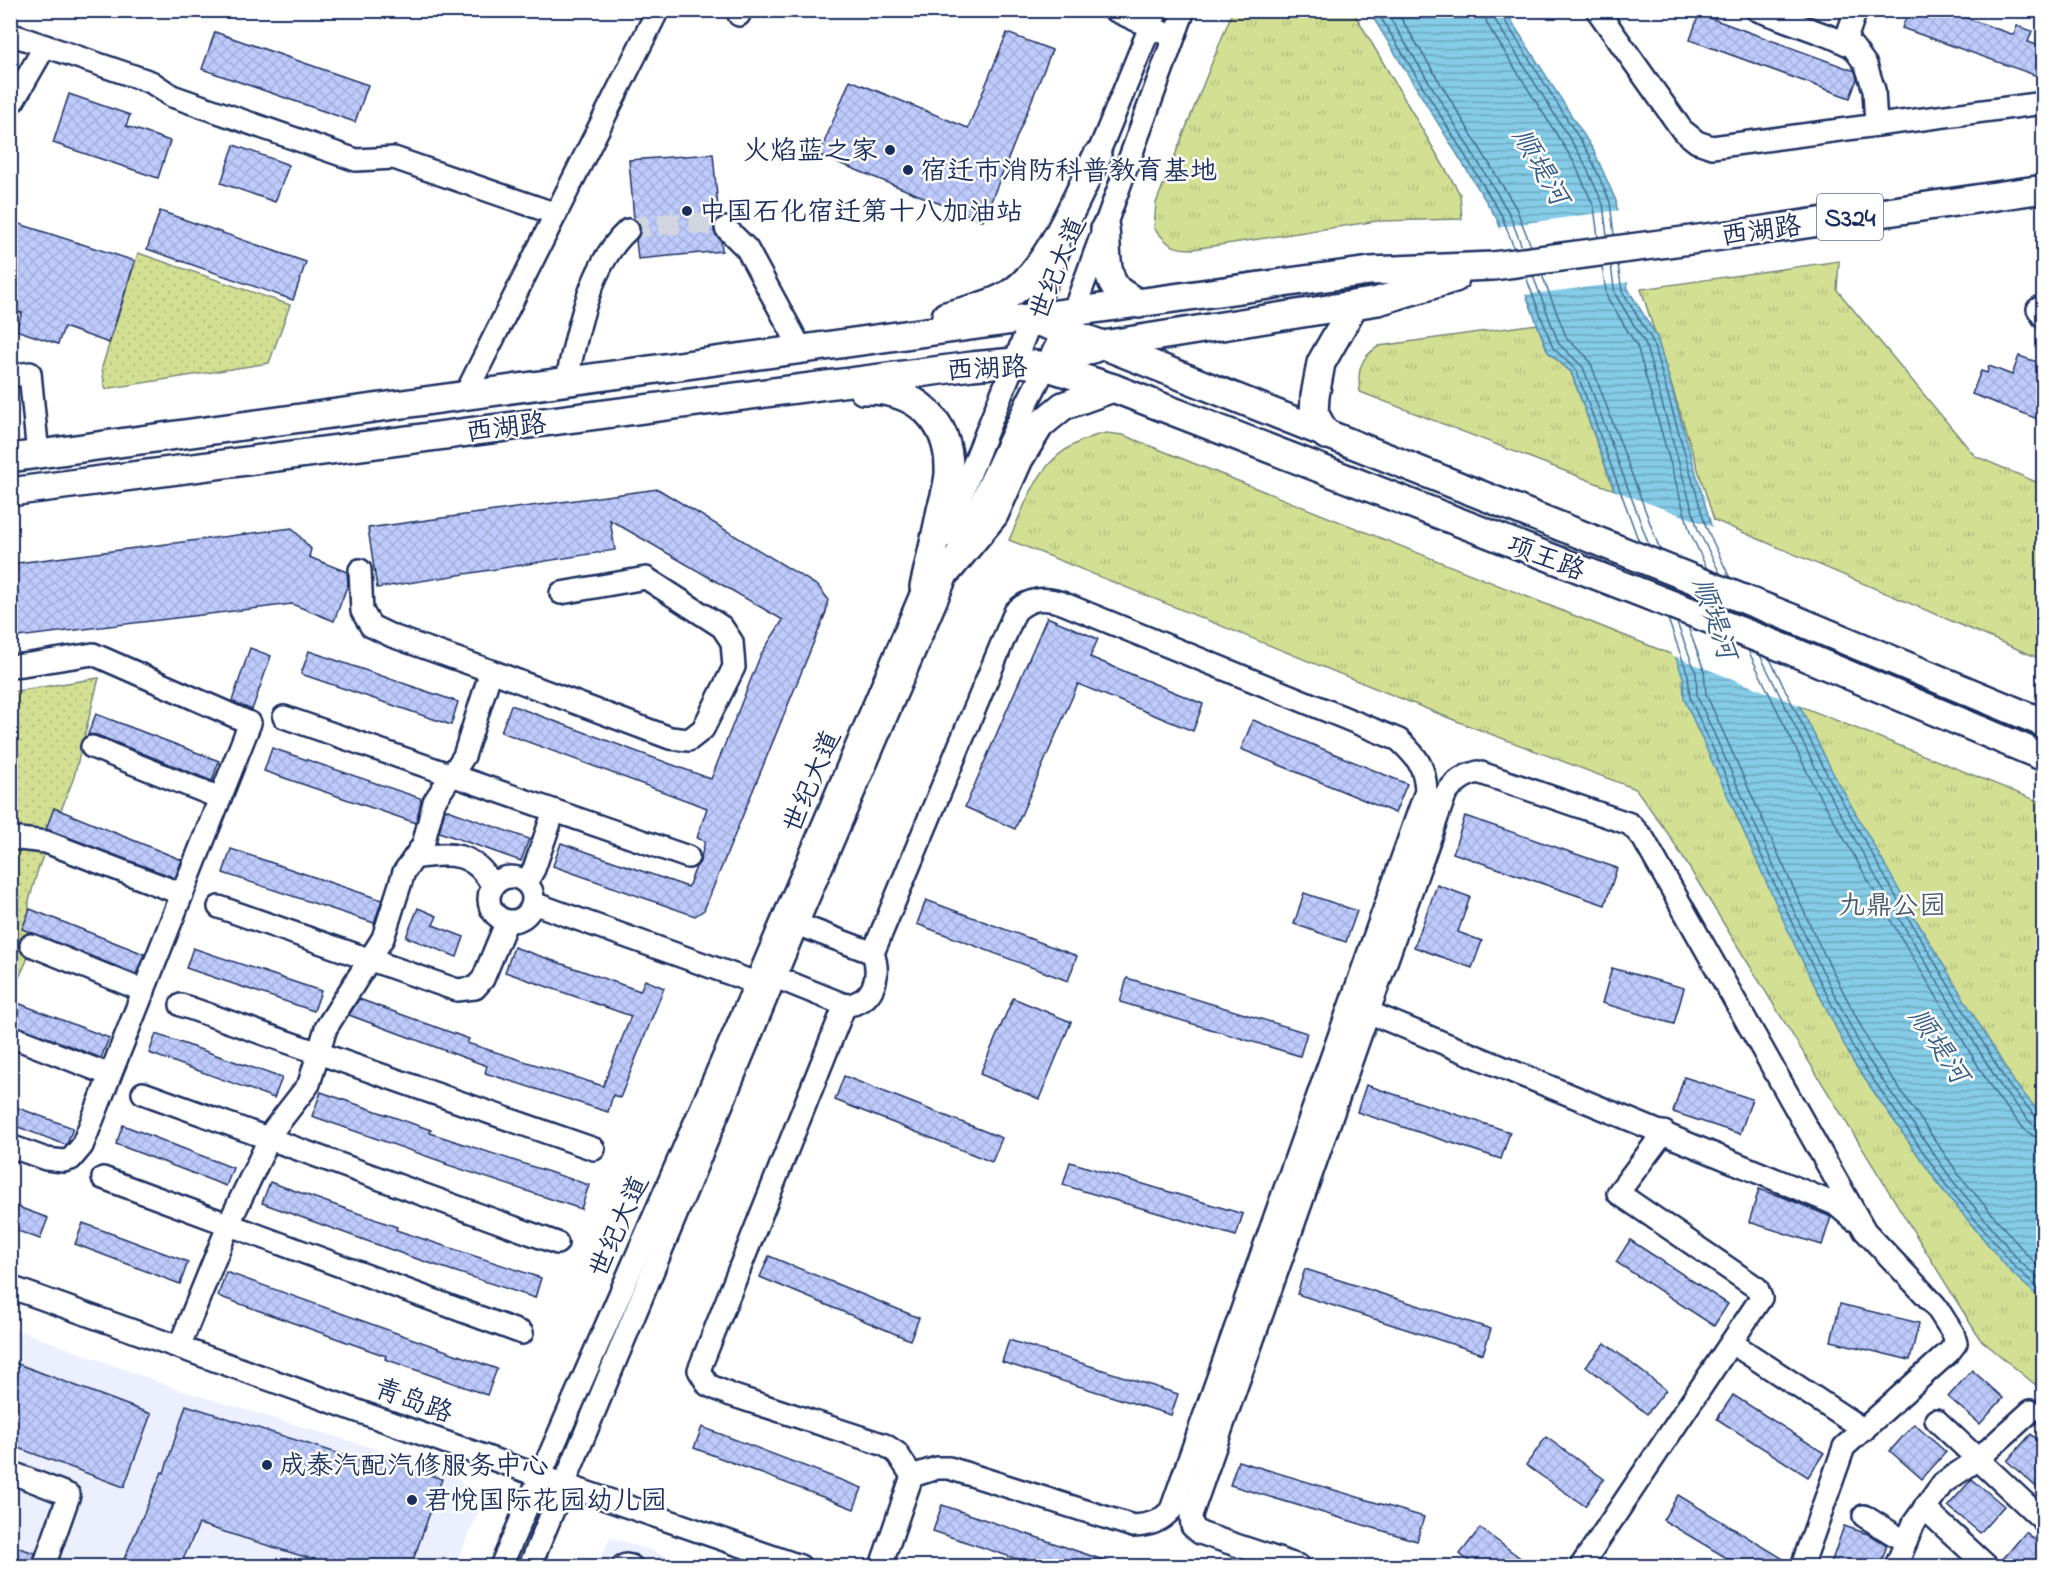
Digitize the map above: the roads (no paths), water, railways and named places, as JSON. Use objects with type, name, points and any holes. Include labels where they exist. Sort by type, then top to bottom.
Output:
[{"type":"main road","points":[[753,357],[938,318],[982,307],[1008,295],[1027,281],[1046,257],[1097,156]]},
{"type":"main road","name":"西湖路","points":[[10,459],[1030,319],[1068,322],[1139,304],[1370,271],[1493,266],[1744,233],[2043,189]]},
{"type":"main road","points":[[1105,228],[1109,269],[1113,282],[1120,291],[1139,304]]},
{"type":"main road","name":"西湖路","points":[[10,492],[1014,362],[1045,366],[1103,345],[1378,301],[1493,266]]},
{"type":"main road","points":[[1326,435],[1314,413],[1321,363],[1354,305]]},
{"type":"main road","name":"项王路","points":[[1068,322],[1103,345],[1794,620],[2043,723]]},
{"type":"main road","name":"项王路","points":[[1045,366],[1113,388],[1794,652],[2043,757]]},
{"type":"main road","points":[[950,568],[994,515],[1024,449],[1040,425],[1064,406],[1113,388]]},
{"type":"main road","points":[[742,396],[870,390],[901,395],[921,406],[935,419],[946,448],[949,475],[924,586]]},
{"type":"street","points":[[464,397],[658,10]]},
{"type":"street","points":[[1114,10],[1154,18],[1174,37]]},
{"type":"street","name":"世纪大道","points":[[501,1566],[764,977],[950,568],[1068,322],[1105,228],[1184,10]]},
{"type":"street","points":[[1597,10],[1676,123],[1697,142],[1712,147],[2043,103]]},
{"type":"street","points":[[1757,10],[1853,48],[1866,65],[1874,90],[1876,125]]},
{"type":"street","points":[[1845,42],[1856,10]]},
{"type":"street","name":"世纪大道","points":[[790,921],[1030,319],[1154,18]]},
{"type":"street","points":[[10,34],[151,82],[172,96],[356,160],[394,158],[556,214]]},
{"type":"street","points":[[10,99],[14,100],[45,46]]},
{"type":"street","points":[[726,228],[747,249],[800,347]]},
{"type":"street","points":[[566,383],[576,337],[592,288],[615,243],[628,230]]},
{"type":"street","points":[[2043,305],[2038,309],[2043,318]]},
{"type":"street","points":[[10,376],[30,373],[38,455]]},
{"type":"street","points":[[360,570],[362,611],[371,626],[392,636],[670,738],[689,740],[703,729],[734,667],[732,642],[722,627],[646,578],[561,593]]},
{"type":"street","points":[[533,903],[845,1005],[855,1005],[864,1000],[876,978],[877,964],[873,953],[1014,612],[1023,604],[1039,599],[1050,599],[1062,603],[1399,740],[1420,763],[1425,776],[1426,791],[1171,1510],[1163,1519],[1154,1523],[1133,1526],[949,1468],[937,1468],[912,1476]]},
{"type":"street","points":[[10,666],[93,654],[250,723],[82,1146],[71,1159],[64,1161],[46,1160],[10,1146]]},
{"type":"street","points":[[179,1347],[228,1225],[274,1129],[309,1084],[326,1028],[383,938],[404,872],[423,845],[434,802],[464,756],[491,671]]},
{"type":"street","points":[[284,717],[688,857]]},
{"type":"street","points":[[92,747],[220,798]]},
{"type":"street","points":[[1299,1566],[1200,1533],[1192,1526],[1191,1515],[1445,795],[1464,775],[1478,772],[1630,824],[1643,838],[1865,1231]]},
{"type":"street","points":[[526,883],[534,869],[554,811]]},
{"type":"street","points":[[10,838],[33,839],[46,843],[182,894]]},
{"type":"street","points":[[414,858],[442,853],[469,860],[480,867],[493,887]]},
{"type":"street","points":[[505,878],[519,879],[526,883],[531,888],[533,903],[526,915],[514,921],[507,921],[494,914],[489,901],[493,887],[505,878]]},
{"type":"street","points":[[219,907],[457,990],[475,988],[483,978],[507,921]]},
{"type":"street","points":[[790,921],[873,953]]},
{"type":"street","points":[[31,945],[144,991]]},
{"type":"street","name":"世纪大道","points":[[530,1566],[565,1485],[764,977]]},
{"type":"street","points":[[181,1005],[594,1149]]},
{"type":"street","points":[[845,1005],[699,1370],[708,1386],[885,1445],[897,1453],[912,1476]]},
{"type":"street","points":[[1368,1012],[1835,1204],[1865,1231],[1935,1305],[1953,1333],[1956,1343],[1844,1448],[1802,1566]]},
{"type":"street","points":[[10,1035],[110,1075]]},
{"type":"street","points":[[143,1093],[557,1244]]},
{"type":"street","points":[[1581,1566],[1761,1298],[1757,1288],[1618,1193],[1664,1132]]},
{"type":"street","points":[[103,1178],[522,1333]]},
{"type":"street","name":"青岛路","points":[[10,1287],[565,1485],[800,1566]]},
{"type":"street","points":[[1732,1343],[1864,1430]]},
{"type":"street","points":[[1896,1566],[1914,1523],[1943,1483],[1977,1460],[2031,1411]]},
{"type":"street","points":[[1936,1420],[2043,1521]]},
{"type":"street","points":[[10,1472],[69,1495],[44,1566]]},
{"type":"street","points":[[881,1566],[912,1476]]},
{"type":"street","points":[[1924,1508],[1987,1566]]},
{"type":"street","points":[[1864,1516],[1906,1542]]},
{"type":"street","points":[[623,1566],[631,1566]]},
{"type":"water","name":"顺堤河","points":[[1369,11],[1505,11],[1594,151],[1616,201],[1628,289],[1657,337],[1711,525],[1833,773],[1912,913],[2014,1082],[2043,1117],[2043,1301],[2010,1271],[1941,1188],[1853,1062],[1796,948],[1684,699],[1683,677],[1571,372],[1548,352],[1497,219]]},
{"type":"tunnel","points":[[628,230],[677,223],[717,225],[726,228]]},
{"type":"place","name":"火焰蓝之家","points":[[890,150]]},
{"type":"place","name":"宿迁市消防科普教育基地","points":[[908,170]]},
{"type":"place","name":"中国石化宿迁第十八加油站","points":[[687,211]]},
{"type":"place","name":"成泰汽配汽修服务中心","points":[[267,1465]]},
{"type":"place","name":"君悦国际花园幼儿园","points":[[412,1500]]},
{"type":"park label","name":"九鼎公园","points":[[1892,905]]}]
